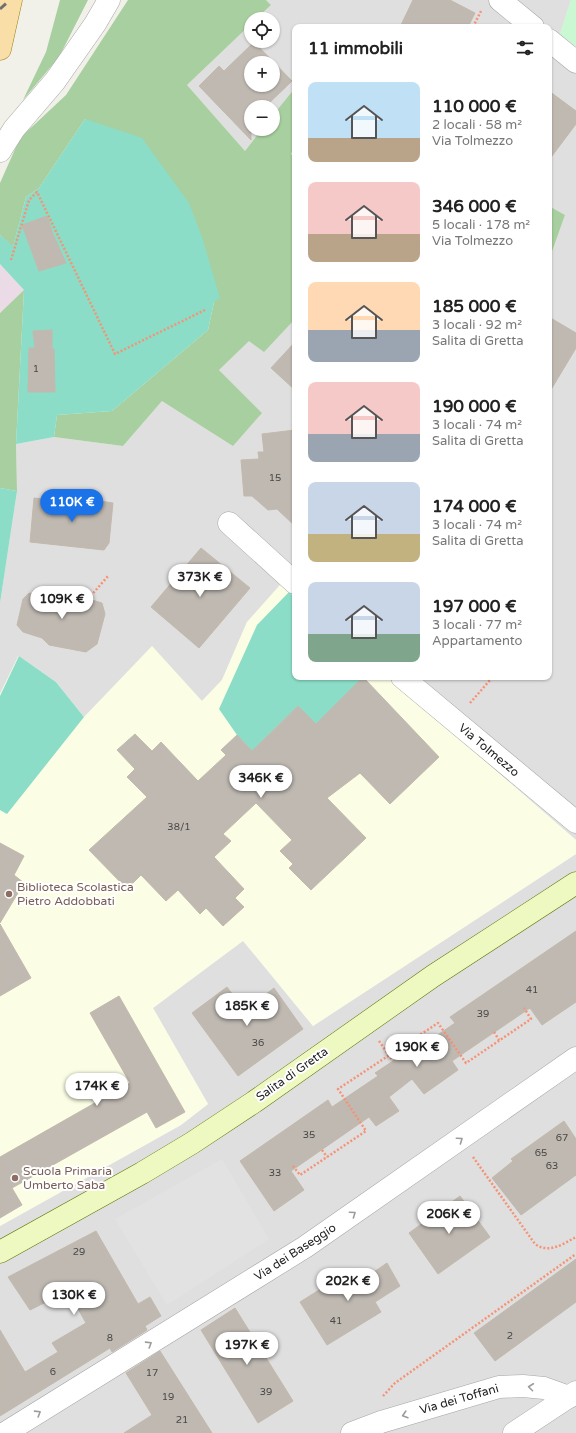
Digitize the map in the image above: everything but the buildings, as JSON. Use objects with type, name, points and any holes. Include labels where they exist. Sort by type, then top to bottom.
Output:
[{"type":"main road","points":[[0,49],[11,0]]},
{"type":"main road","name":"Salita di Gretta","points":[[0,1252],[142,1173],[192,1143],[254,1102],[427,981],[576,883]]},
{"type":"street","points":[[0,151],[14,130],[55,81],[95,24],[109,0]]},
{"type":"street","points":[[492,3],[528,24]]},
{"type":"street","points":[[552,42],[576,62]]},
{"type":"street","points":[[229,523],[292,581]]},
{"type":"street","name":"Via Tolmezzo","points":[[406,680],[576,822]]},
{"type":"street","name":"Via dei Baseggio","points":[[5,1433],[305,1247],[576,1058]]},
{"type":"street","name":"Via dei Toffani","points":[[352,1433],[382,1422],[499,1387],[523,1386],[544,1388],[572,1395]]},
{"type":"street","points":[[514,1433],[572,1395]]},
{"type":"path","points":[[475,24],[492,3]]},
{"type":"path","points":[[11,260],[28,200],[37,192],[115,354],[205,310]]},
{"type":"path","points":[[88,599],[109,575]]},
{"type":"path","points":[[482,690],[490,680]]},
{"type":"path","points":[[293,1166],[300,1175],[366,1131],[338,1089],[438,1023],[466,1064],[531,1019],[524,1008]]},
{"type":"path","points":[[494,1032],[499,1041]]},
{"type":"path","points":[[377,1039],[393,1061]]},
{"type":"path","points":[[461,1139],[535,1244],[541,1248],[556,1247],[576,1237]]},
{"type":"path","points":[[322,1150],[327,1157]]},
{"type":"path","points":[[382,1422],[377,1412],[380,1400],[394,1383],[576,1254]]},
{"type":"shaded area","points":[[266,0],[571,0],[560,34],[576,47],[576,840],[391,680],[552,680],[552,252],[565,215],[552,208],[552,24],[292,24],[292,92],[280,106],[280,100],[244,100],[244,136],[257,136],[245,151],[187,85],[244,31],[244,48],[280,48],[280,12],[264,12],[271,5]]},
{"type":"shaded area","points":[[0,264],[24,290],[0,313]]},
{"type":"shaded area","points":[[292,322],[292,595],[280,585],[247,622],[222,680],[202,701],[84,717],[56,682],[18,656],[0,694],[0,603],[17,491],[16,444],[54,437],[123,446],[162,401],[262,413],[219,370],[249,340],[264,351]]},
{"type":"shaded area","points":[[280,585],[292,595],[292,680],[391,680],[576,840],[576,854],[313,1026],[243,941],[153,1008],[208,1104],[181,1125],[0,1226],[0,694],[19,656],[56,682],[84,717],[152,646],[202,701],[222,680],[247,622]]},
{"type":"shaded area","points":[[576,854],[576,1433],[0,1433],[0,1226],[181,1125],[208,1104],[153,1008],[243,940],[313,1026]]},
{"type":"shaded area","points":[[222,1159],[269,1239],[167,1305],[115,1219]]},
{"type":"green space","points":[[60,0],[88,0],[59,57],[23,100],[46,52]]},
{"type":"green space","points":[[128,0],[266,0],[271,5],[264,12],[244,12],[244,31],[187,85],[245,151],[257,136],[280,136],[280,106],[292,92],[292,322],[264,352],[249,341],[219,370],[262,413],[233,446],[162,401],[123,446],[54,437],[57,415],[112,411],[208,330],[214,302],[85,119],[39,188],[26,197],[13,247],[0,235],[0,183],[20,138],[66,95]]},
{"type":"green space","points":[[571,0],[576,0],[576,47],[560,34]]},
{"type":"green space","points":[[85,119],[142,138],[189,203],[202,237],[220,298],[214,302],[208,330],[112,411],[57,415],[54,437],[16,444],[24,290],[0,264],[0,235],[13,246],[26,197],[39,188]]},
{"type":"green space","points":[[552,208],[565,215],[552,252]]},
{"type":"green space","points":[[24,290],[16,444],[17,491],[0,488],[0,313]]},
{"type":"green space","points":[[0,488],[17,491],[0,603]]},
{"type":"green space","points":[[289,592],[292,595],[292,680],[360,680],[316,724],[298,706],[252,751],[237,735],[219,709],[257,625]]},
{"type":"green space","points":[[19,656],[56,682],[84,717],[7,814],[0,810],[0,696]]},
{"type":"railway","points":[[0,9],[10,0]]},
{"type":"place","name":"Biblioteca Scolastica Pietro Addobbati","points":[[9,894]]},
{"type":"place","name":"Scuola Primaria Umberto Saba","points":[[15,1178]]}]
